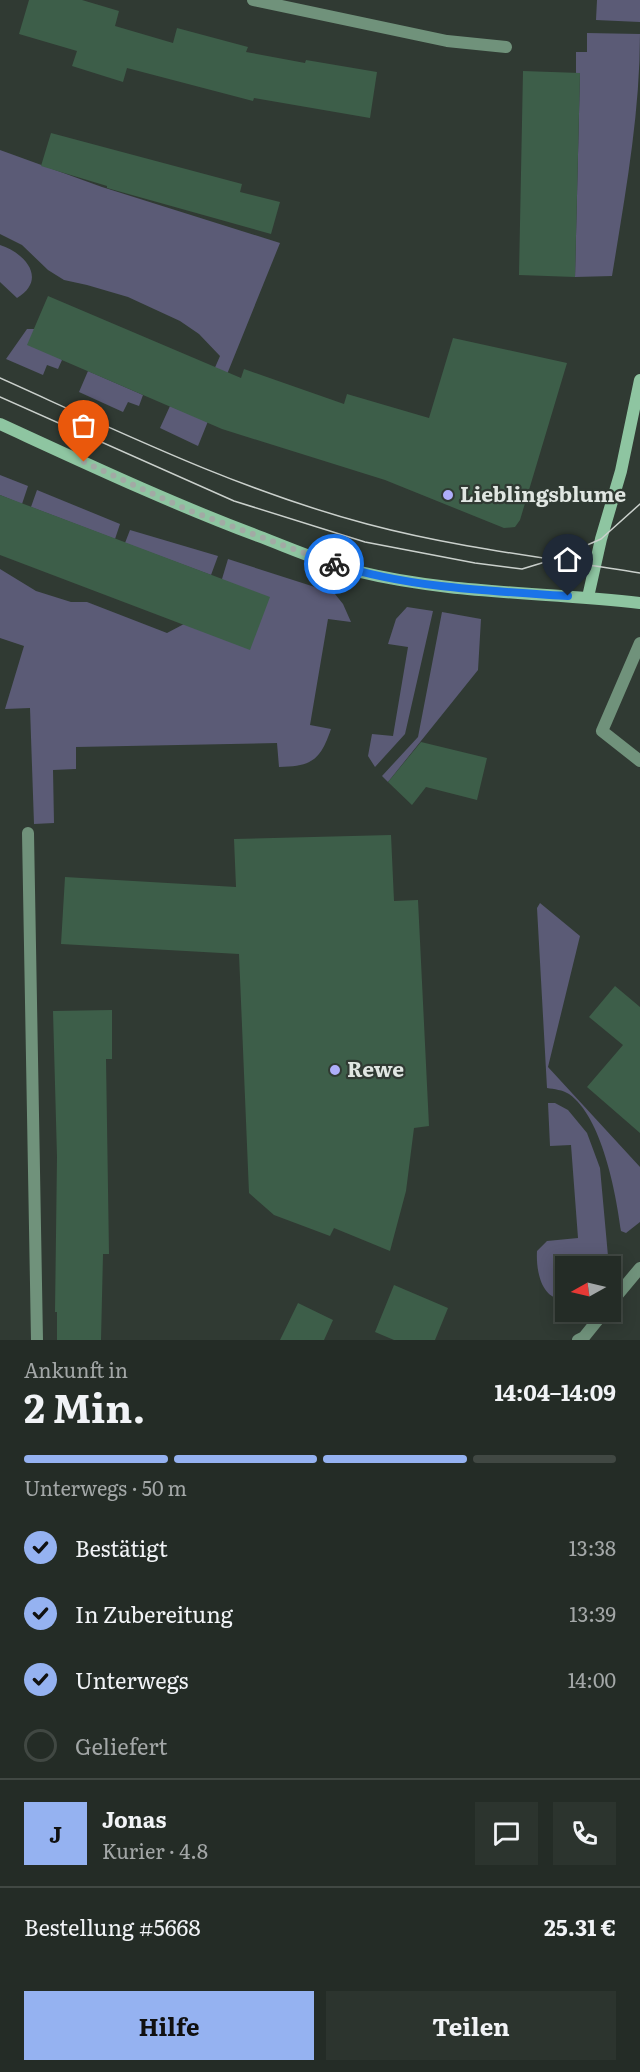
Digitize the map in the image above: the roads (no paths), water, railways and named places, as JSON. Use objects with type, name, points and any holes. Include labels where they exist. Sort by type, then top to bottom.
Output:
[{"type":"main road","points":[[588,597],[600,539],[621,471],[640,380]]},
{"type":"main road","points":[[0,424],[188,510],[355,571],[453,588],[588,597],[640,603]]},
{"type":"street","points":[[253,0],[447,41],[506,47]]},
{"type":"street","points":[[640,643],[602,731],[640,761]]},
{"type":"street","points":[[28,832],[37,1340]]},
{"type":"street","points":[[621,1291],[640,1269]]},
{"type":"street","points":[[582,1339],[596,1322]]},
{"type":"street","points":[[582,1339],[597,1340]]},
{"type":"tram line","points":[[0,378],[180,458],[319,510],[435,540],[640,573]]},
{"type":"tram line","points":[[0,397],[234,501],[365,542],[475,563],[522,569],[555,559],[601,539],[640,504]]},
{"type":"place","name":"Lieblingsblume","points":[[448,495]]},
{"type":"place","name":"Rewe","points":[[335,1070]]}]
